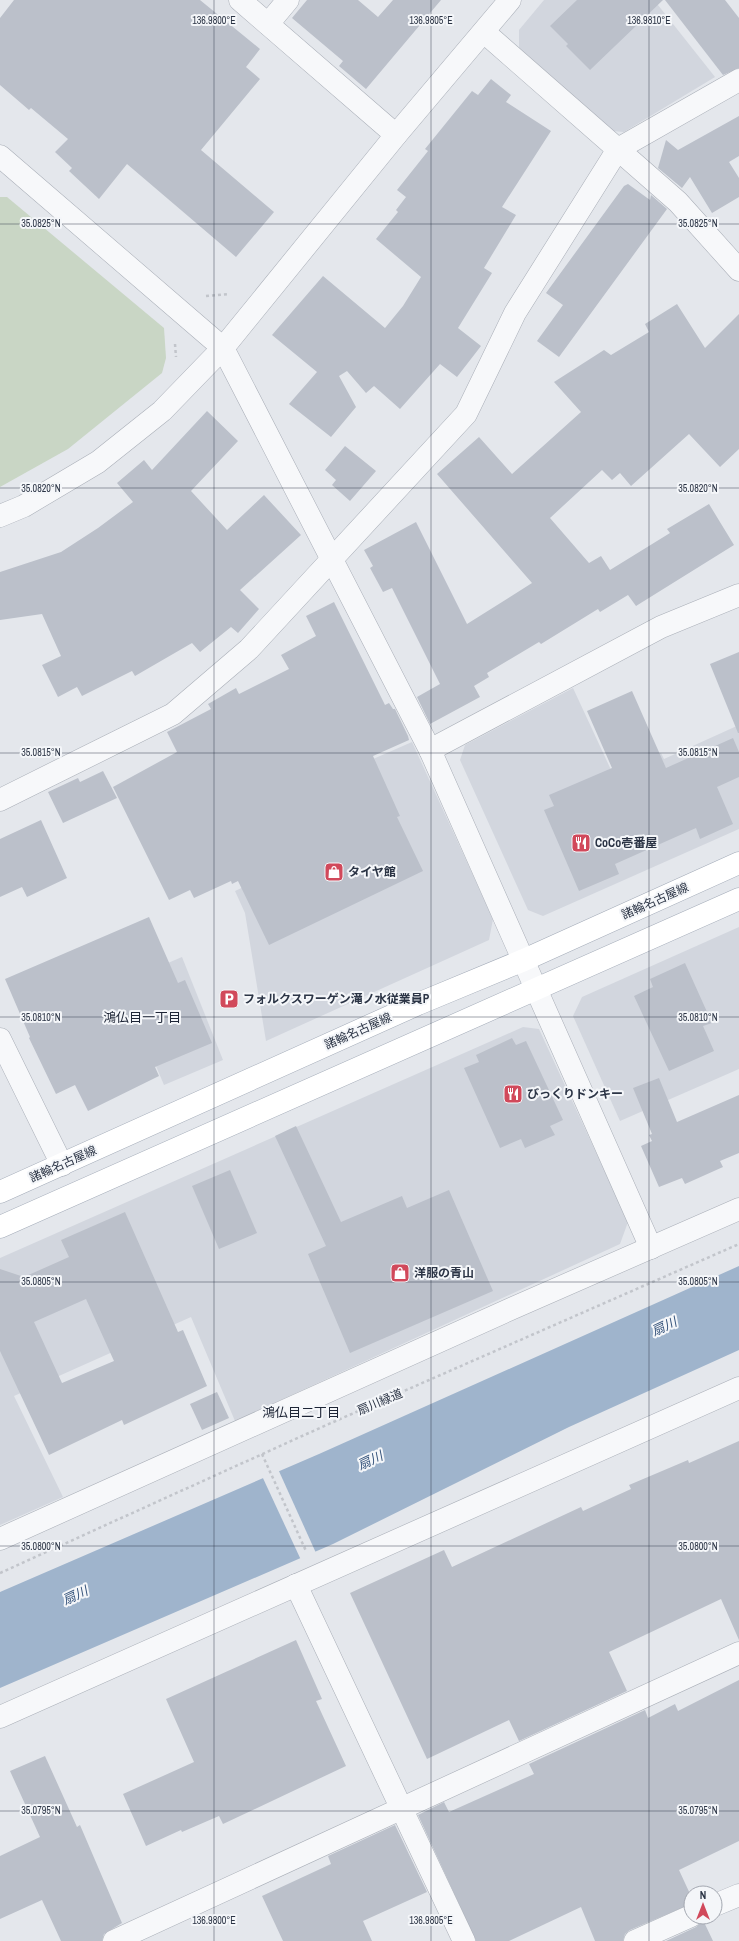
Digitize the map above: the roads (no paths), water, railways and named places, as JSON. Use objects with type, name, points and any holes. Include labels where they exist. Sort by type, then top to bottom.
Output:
[{"type":"main road","name":"諸輪名古屋線","points":[[0,1192],[418,1004],[524,960],[739,863]]},
{"type":"main road","points":[[0,1227],[739,899]]},
{"type":"street","points":[[240,0],[396,135]]},
{"type":"street","points":[[268,24],[288,0]]},
{"type":"street","points":[[0,516],[24,506],[98,462],[162,411],[223,348],[396,135],[510,0]]},
{"type":"street","points":[[484,32],[678,202],[739,270]]},
{"type":"street","points":[[0,800],[173,714],[249,649],[466,414],[515,313],[618,149],[739,80]]},
{"type":"street","points":[[2,160],[223,348],[430,750],[651,1248]]},
{"type":"street","points":[[430,750],[661,627],[739,595]]},
{"type":"street","points":[[0,1039],[62,1165]]},
{"type":"street","points":[[0,1539],[739,1209]]},
{"type":"street","points":[[0,1717],[739,1388]]},
{"type":"street","points":[[296,1585],[464,1941]]},
{"type":"street","points":[[114,1941],[739,1653]]},
{"type":"street","points":[[723,1902],[739,1895]]},
{"type":"street","points":[[635,1941],[683,1920]]},
{"type":"water","name":"扇川","points":[[739,1266],[739,1350],[569,1427],[333,1544],[0,1688],[0,1592],[319,1454]]},
{"type":"place","name":"CoCo壱番屋","points":[[581,843]]},
{"type":"place","name":"タイヤ館","points":[[334,872]]},
{"type":"place","name":"フォルクスワーゲン滝ノ水従業員P","points":[[229,999]]},
{"type":"place","name":"びっくりドンキー","points":[[513,1094]]},
{"type":"place","name":"洋服の青山","points":[[400,1273]]},
{"type":"district","name":"鴻仏目一丁目","points":[[142,1017]]},
{"type":"district","name":"鴻仏目二丁目","points":[[301,1412]]}]
